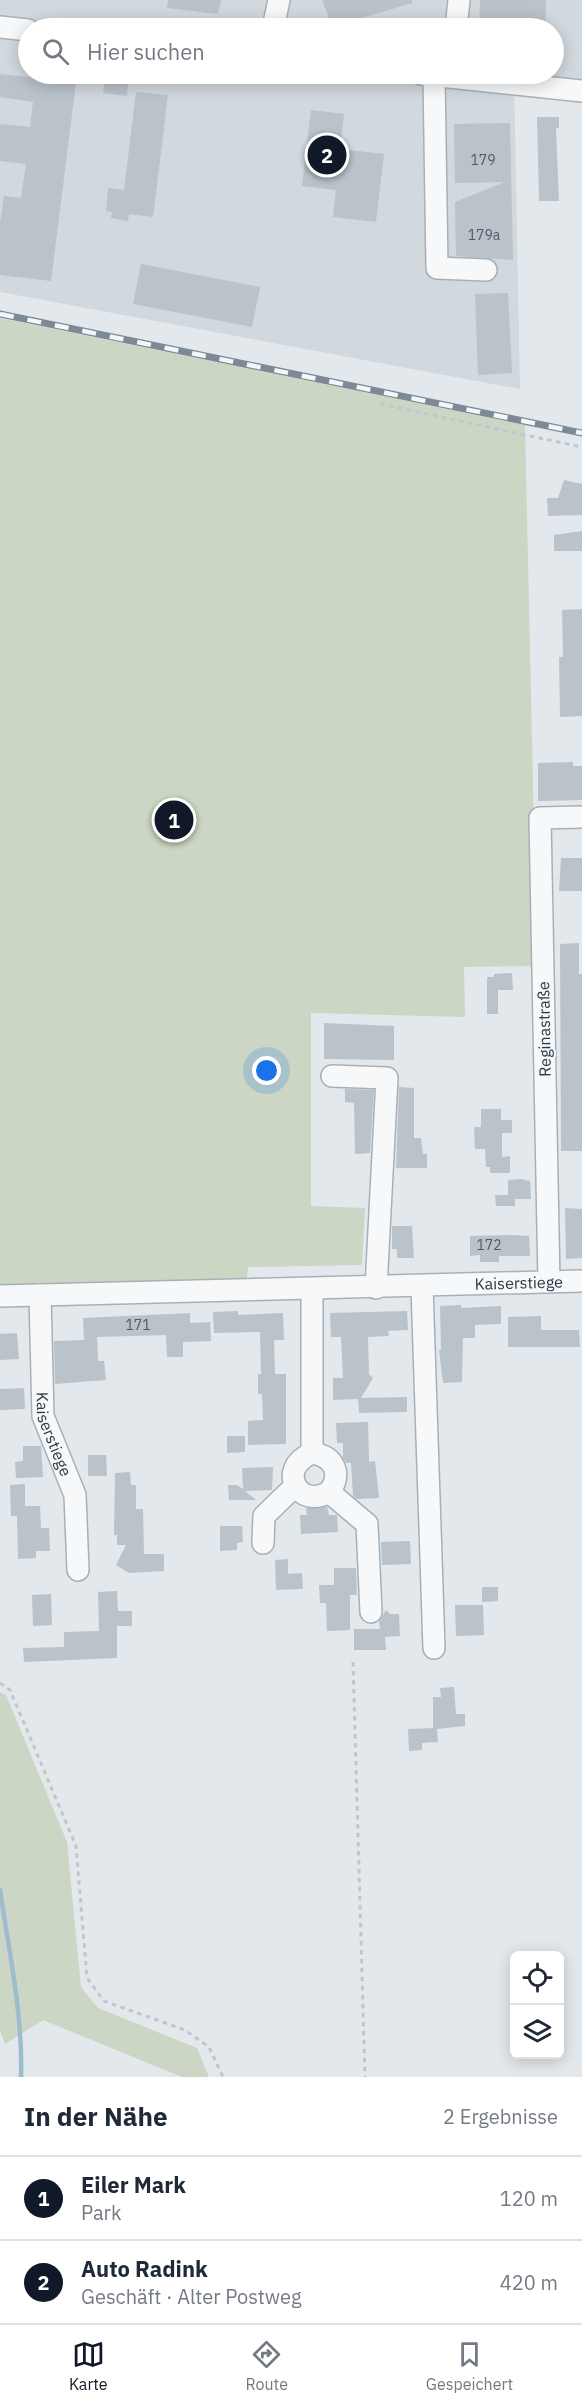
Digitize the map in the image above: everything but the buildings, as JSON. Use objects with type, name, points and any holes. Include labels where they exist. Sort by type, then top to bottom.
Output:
[{"type":"street","points":[[275,18],[279,0]]},
{"type":"street","points":[[457,18],[459,0]]},
{"type":"street","points":[[0,27],[18,29]]},
{"type":"street","points":[[439,84],[437,267],[486,270]]},
{"type":"street","points":[[519,84],[582,91]]},
{"type":"street","name":"Reginastraße","points":[[549,1282],[540,818],[582,817]]},
{"type":"street","points":[[332,1076],[387,1078],[376,1288]]},
{"type":"street","name":"Kaiserstiege","points":[[0,1296],[422,1287],[582,1281]]},
{"type":"street","points":[[422,1287],[434,1648]]},
{"type":"street","points":[[312,1288],[312,1453]]},
{"type":"street","name":"Kaiserstiege","points":[[40,1295],[43,1416],[75,1495],[78,1570]]},
{"type":"street","points":[[312,1453],[322,1454],[330,1459],[336,1468],[337,1477],[329,1492],[314,1497],[304,1495],[295,1486],[293,1477],[294,1467],[302,1458],[312,1453]]},
{"type":"street","points":[[263,1543],[264,1516],[295,1486]]},
{"type":"street","points":[[329,1492],[367,1524],[370,1612]]},
{"type":"path","points":[[380,404],[582,447]]},
{"type":"path","points":[[353,1662],[365,2077]]},
{"type":"path","points":[[0,1683],[10,1690],[76,1846],[87,1978],[104,2001],[185,2030],[209,2047],[223,2077]]},
{"type":"shaded area","points":[[0,0],[582,0],[582,79],[564,77],[564,18],[18,18],[18,84],[514,84],[520,389],[0,292]]},
{"type":"green space","points":[[0,318],[525,425],[537,966],[464,967],[465,1017],[311,1013],[311,1206],[365,1208],[362,1265],[248,1267],[246,1285],[0,1287]]},
{"type":"green space","points":[[0,1692],[6,1695],[67,1842],[81,1987],[98,2008],[197,2048],[209,2077],[182,2077],[43,2020],[5,2044],[0,2031]]},
{"type":"waterway","points":[[0,1890],[18,2007],[21,2077]]},
{"type":"railway","points":[[0,314],[582,433]]},
{"type":"place","name":"Auto Radink","points":[[327,155]]},
{"type":"place","name":"Eiler Mark","points":[[174,820]]}]
